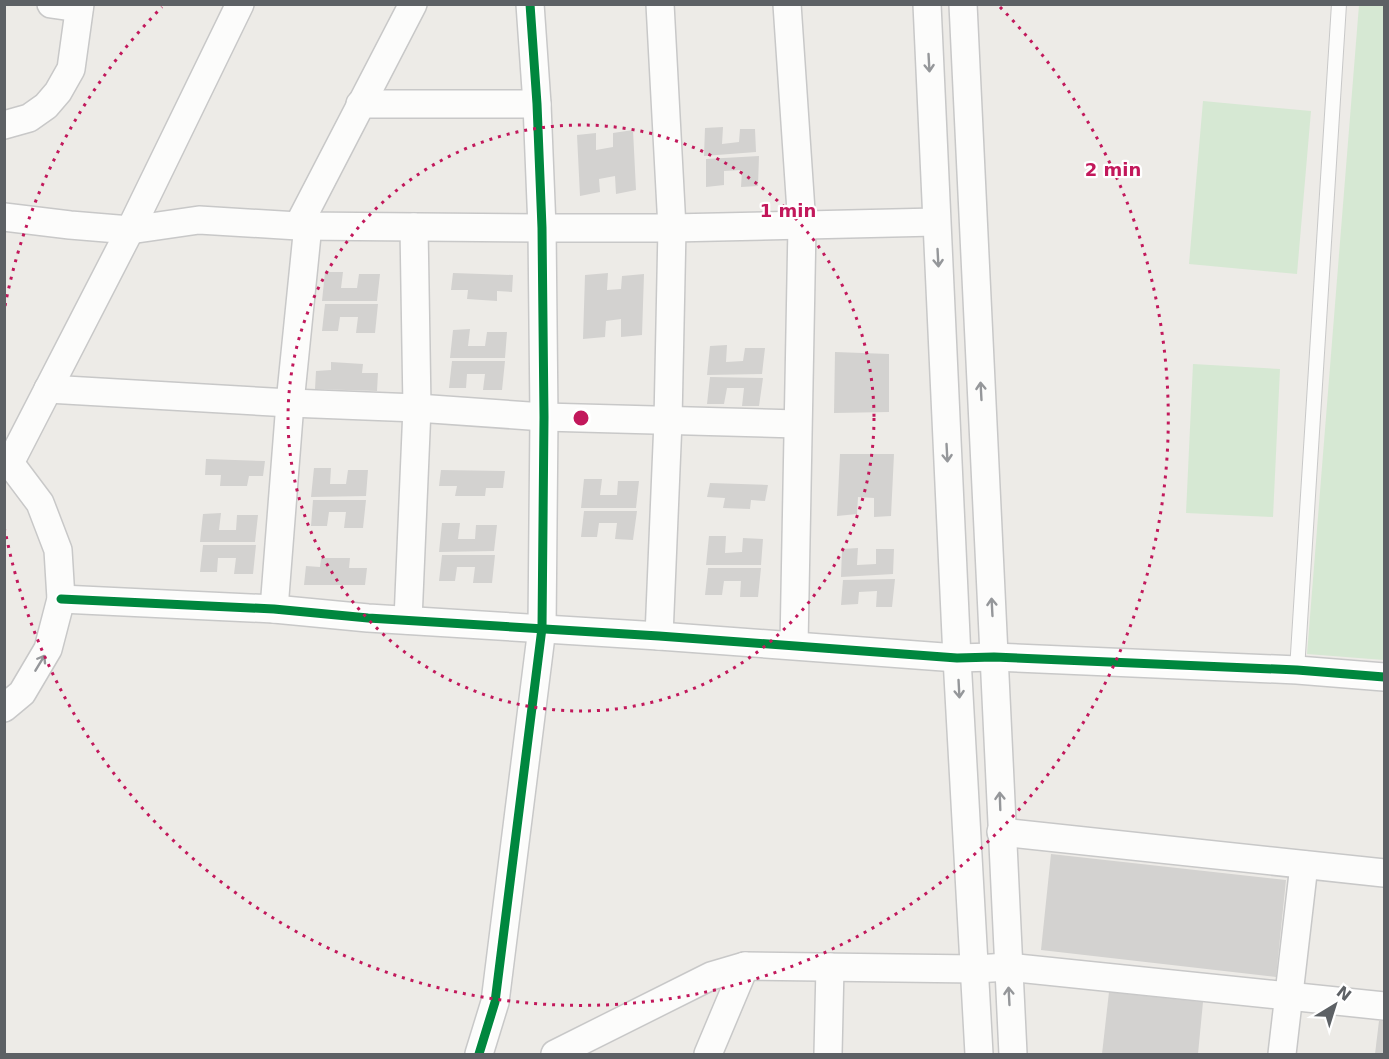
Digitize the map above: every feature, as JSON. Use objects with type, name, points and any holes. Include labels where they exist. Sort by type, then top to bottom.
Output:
[{"type":"street","points":[[4,125],[29,118],[46,106],[58,92],[71,69],[80,6],[51,4]]},
{"type":"street","points":[[4,708],[22,693],[48,649],[61,599],[58,550],[40,503],[7,461],[48,389],[130,230],[240,4]]},
{"type":"street","points":[[274,609],[303,225],[360,104],[413,4]]},
{"type":"street","points":[[479,1054],[495,1002],[542,628],[544,417],[542,228],[530,4]]},
{"type":"street","points":[[659,636],[668,421],[672,228],[660,4]]},
{"type":"street","points":[[787,4],[802,226],[794,645]]},
{"type":"street","points":[[927,4],[957,658],[979,1054]]},
{"type":"street","points":[[963,4],[1013,1054]]},
{"type":"street","points":[[360,104],[537,104]]},
{"type":"street","points":[[4,216],[130,230],[199,220],[303,225],[542,228],[672,228],[936,222]]},
{"type":"street","points":[[408,620],[417,408],[414,227]]},
{"type":"street","points":[[48,389],[417,408],[544,417],[797,424]]},
{"type":"street","points":[[61,599],[274,609],[957,658],[994,657],[1297,670],[1384,677]]},
{"type":"street","points":[[1001,832],[1384,873]]},
{"type":"street","points":[[1282,1054],[1304,865]]},
{"type":"street","points":[[555,1054],[711,976],[745,966],[975,969],[1008,967],[1288,994],[1384,1006]]},
{"type":"street","points":[[708,1054],[745,966]]},
{"type":"street","points":[[828,1054],[830,967]]},
{"type":"lane","points":[[1297,670],[1339,4]]},
{"type":"green space","points":[[1359,5],[1384,5],[1384,660],[1307,654]]},
{"type":"green space","points":[[1203,101],[1311,111],[1297,274],[1189,264]]},
{"type":"green space","points":[[1193,364],[1280,369],[1273,517],[1186,513]]},
{"type":"building","points":[[723,127],[722,144],[739,142],[740,129],[755,129],[756,152],[704,156],[705,128]]},
{"type":"building","points":[[633,130],[636,190],[616,194],[615,176],[599,179],[600,192],[580,196],[577,135],[596,133],[596,150],[613,147],[613,133]]},
{"type":"building","points":[[759,156],[758,186],[741,187],[742,170],[724,171],[724,185],[706,187],[706,159]]},
{"type":"building","points":[[325,272],[343,272],[341,288],[357,288],[359,274],[380,274],[377,301],[322,301]]},
{"type":"building","points":[[453,273],[513,275],[512,292],[497,291],[497,301],[467,299],[468,290],[451,290]]},
{"type":"building","points":[[608,273],[607,290],[621,289],[622,276],[644,274],[642,335],[621,337],[621,319],[606,321],[605,337],[583,339],[585,275]]},
{"type":"building","points":[[325,304],[378,304],[375,333],[356,333],[358,317],[340,317],[338,331],[322,331]]},
{"type":"building","points":[[470,329],[468,346],[485,346],[487,332],[507,332],[505,358],[450,358],[453,330]]},
{"type":"building","points":[[727,345],[726,362],[743,361],[745,348],[765,348],[762,374],[707,375],[710,346]]},
{"type":"building","points":[[835,352],[889,354],[889,412],[834,413]]},
{"type":"building","points":[[452,361],[505,361],[502,390],[483,390],[485,374],[467,374],[466,388],[449,388]]},
{"type":"building","points":[[331,362],[363,364],[362,373],[378,373],[377,391],[315,389],[316,371],[331,370]]},
{"type":"building","points":[[710,377],[763,378],[759,406],[742,406],[744,388],[727,388],[724,404],[707,404]]},
{"type":"building","points":[[840,454],[894,454],[891,516],[874,517],[874,498],[858,497],[857,514],[837,516]]},
{"type":"building","points":[[206,459],[265,461],[263,476],[249,476],[247,486],[220,486],[221,475],[205,475]]},
{"type":"building","points":[[314,468],[331,468],[330,484],[346,484],[348,470],[368,470],[366,496],[311,497]]},
{"type":"building","points":[[441,470],[505,471],[503,488],[486,488],[485,496],[455,496],[457,486],[439,486]]},
{"type":"building","points":[[584,479],[602,479],[600,495],[617,495],[618,481],[639,481],[636,508],[581,508]]},
{"type":"building","points":[[710,483],[768,485],[765,501],[751,500],[750,509],[723,508],[725,498],[707,497]]},
{"type":"building","points":[[313,500],[366,500],[363,528],[344,528],[346,512],[329,512],[327,526],[311,526]]},
{"type":"building","points":[[584,511],[637,511],[633,540],[615,539],[617,523],[599,523],[597,537],[581,537]]},
{"type":"building","points":[[221,513],[219,530],[236,530],[237,515],[258,515],[255,542],[200,542],[203,514]]},
{"type":"building","points":[[442,523],[460,523],[458,539],[475,539],[476,525],[497,525],[494,551],[439,552]]},
{"type":"building","points":[[709,536],[726,536],[725,553],[742,552],[743,538],[763,539],[761,565],[706,565]]},
{"type":"building","points":[[203,545],[256,545],[253,574],[234,574],[236,558],[218,558],[217,572],[200,572]]},
{"type":"building","points":[[858,548],[857,565],[876,564],[876,549],[894,549],[893,574],[841,577],[842,549]]},
{"type":"building","points":[[442,555],[495,555],[492,583],[473,583],[475,567],[457,567],[455,581],[439,581]]},
{"type":"building","points":[[321,558],[350,558],[349,568],[367,568],[365,585],[304,585],[306,566],[320,567]]},
{"type":"building","points":[[708,568],[761,568],[758,597],[740,597],[741,581],[724,581],[722,595],[705,595]]},
{"type":"building","points":[[895,579],[892,607],[876,607],[877,591],[859,592],[858,604],[841,605],[843,580]]},
{"type":"building","points":[[1051,854],[1286,880],[1276,977],[1041,950]]},
{"type":"building","points":[[1109,992],[1203,1002],[1198,1054],[1102,1054]]},
{"type":"building","points":[[1379,1021],[1384,1021],[1384,1054],[1375,1054]]},
{"type":"cycle path","points":[[479,1054],[495,1002],[542,628],[544,417],[542,228],[530,4]]},
{"type":"cycle path","points":[[61,599],[274,609],[368,618],[957,658],[994,657],[1297,670],[1384,677]]}]
